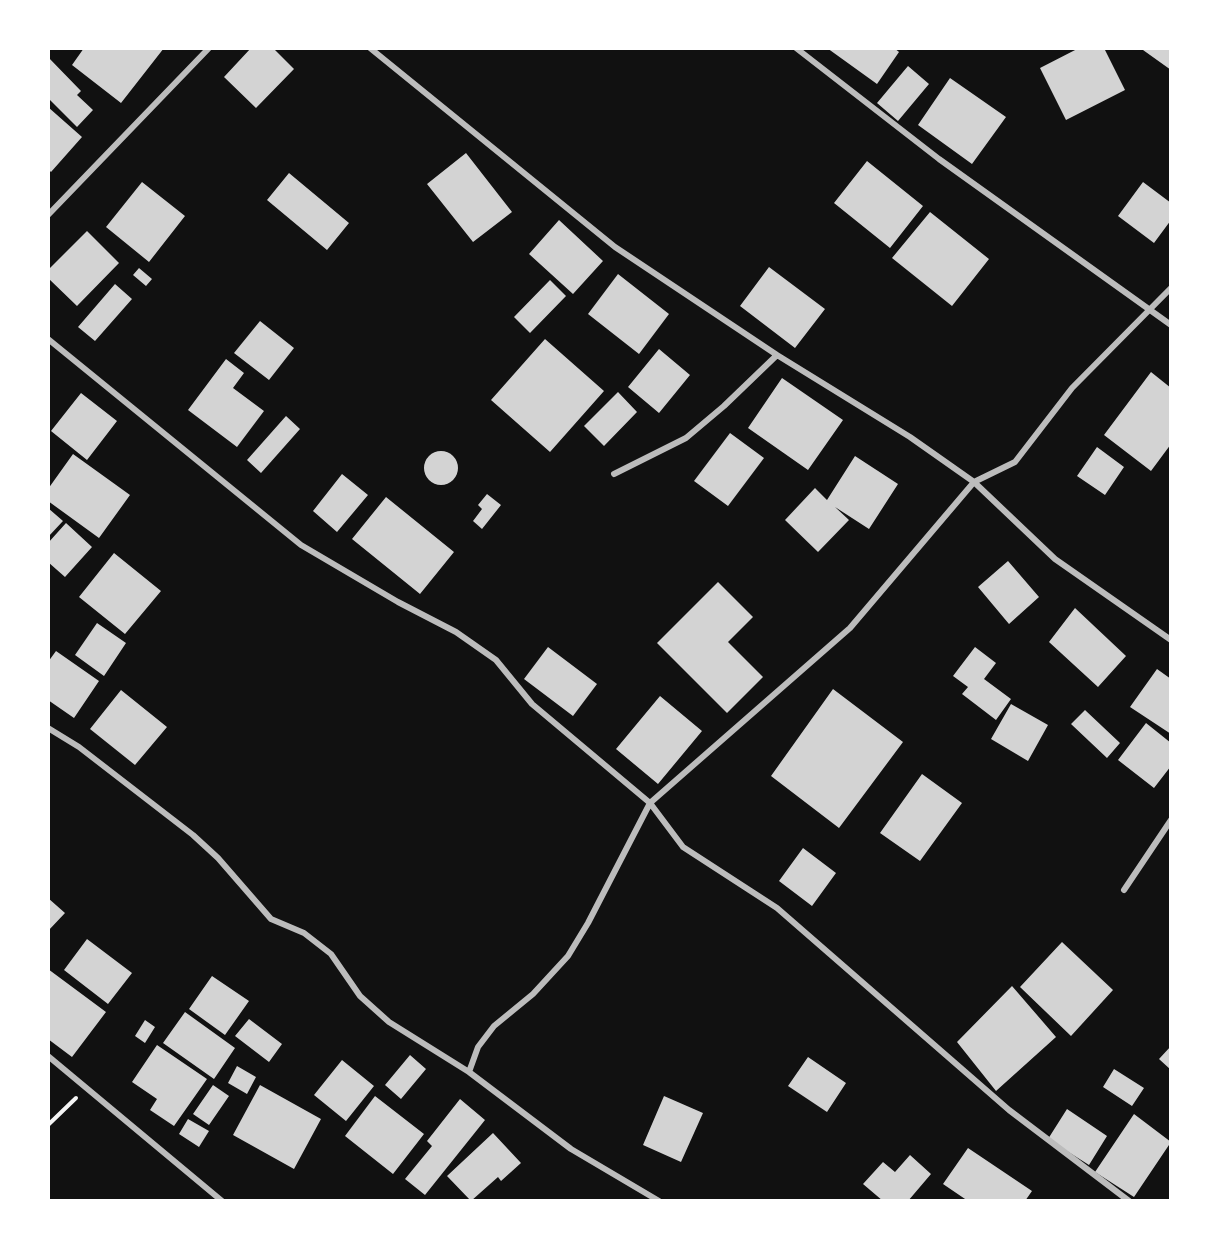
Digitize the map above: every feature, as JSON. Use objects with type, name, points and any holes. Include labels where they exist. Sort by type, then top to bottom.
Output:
[{"type":"street","points":[[48,215],[209,48]]},
{"type":"street","points":[[370,48],[615,247],[777,355],[910,436],[974,482],[1055,559],[1171,640]]},
{"type":"street","points":[[796,48],[939,159],[1171,326]]},
{"type":"street","points":[[470,1072],[477,1047],[494,1026],[533,994],[567,956],[588,923],[650,803],[850,628],[974,482],[1015,462],[1072,388],[1171,288]]},
{"type":"street","points":[[48,339],[301,545],[398,602],[456,632],[496,660],[532,704],[650,803],[683,847],[777,908],[1010,1110],[1129,1201]]},
{"type":"street","points":[[614,474],[686,438],[724,406],[777,355]]},
{"type":"street","points":[[48,728],[79,747],[193,835],[218,858],[271,919],[304,933],[331,954],[360,996],[389,1022],[470,1072],[571,1149],[659,1201]]},
{"type":"street","points":[[1124,890],[1171,820]]},
{"type":"street","points":[[48,1056],[222,1201]]},
{"type":"path","points":[[48,1125],[86,1088]]},
{"type":"building","points":[[84,48],[164,48],[121,103],[72,65]]},
{"type":"building","points":[[251,48],[273,48],[294,69],[256,108],[224,77]]},
{"type":"building","points":[[827,48],[894,48],[899,52],[877,84]]},
{"type":"building","points":[[1079,48],[1104,48],[1125,90],[1066,120],[1040,68]]},
{"type":"building","points":[[1144,48],[1171,48],[1171,70],[1143,50]]},
{"type":"building","points":[[48,57],[81,91],[77,95],[93,110],[77,127],[48,98]]},
{"type":"building","points":[[908,66],[929,84],[898,121],[877,103]]},
{"type":"building","points":[[950,78],[1006,117],[972,164],[918,125]]},
{"type":"building","points":[[48,107],[82,137],[51,172],[48,169]]},
{"type":"building","points":[[466,153],[512,212],[473,242],[427,184]]},
{"type":"building","points":[[867,161],[923,206],[890,248],[834,203]]},
{"type":"building","points":[[289,173],[349,223],[327,250],[267,200]]},
{"type":"building","points":[[142,182],[185,216],[149,262],[106,227]]},
{"type":"building","points":[[1143,182],[1171,203],[1171,220],[1154,243],[1118,216]]},
{"type":"building","points":[[930,212],[989,259],[952,306],[892,258]]},
{"type":"building","points":[[559,220],[603,261],[573,294],[529,254]]},
{"type":"building","points":[[87,231],[119,263],[77,306],[48,278],[48,270]]},
{"type":"building","points":[[769,267],[825,309],[795,348],[740,306]]},
{"type":"building","points":[[139,268],[152,279],[146,286],[133,275]]},
{"type":"building","points":[[618,274],[669,314],[639,354],[588,314]]},
{"type":"building","points":[[550,280],[566,296],[530,333],[514,317]]},
{"type":"building","points":[[115,284],[132,299],[95,341],[78,327]]},
{"type":"building","points":[[260,321],[294,348],[269,380],[234,353]]},
{"type":"building","points":[[545,339],[604,391],[550,452],[491,400]]},
{"type":"building","points":[[659,349],[690,375],[659,413],[628,387]]},
{"type":"building","points":[[226,359],[244,373],[233,388],[264,411],[237,447],[188,410]]},
{"type":"building","points":[[1151,372],[1171,388],[1171,444],[1151,471],[1104,435]]},
{"type":"building","points":[[782,378],[843,420],[808,470],[748,428]]},
{"type":"building","points":[[618,392],[637,412],[604,446],[584,426]]},
{"type":"building","points":[[81,393],[117,421],[87,460],[51,431]]},
{"type":"building","points":[[286,416],[300,429],[261,473],[247,460]]},
{"type":"building","points":[[730,433],[764,458],[728,506],[694,481]]},
{"type":"building","points":[[1097,447],[1124,467],[1105,495],[1077,476]]},
{"type":"building","points":[[441,451],[453,456],[458,468],[453,480],[441,485],[429,480],[424,468],[429,456]]},
{"type":"building","points":[[73,454],[130,495],[99,538],[48,501],[48,489]]},
{"type":"building","points":[[855,456],[898,484],[869,529],[835,507],[849,520],[818,552],[785,520],[815,488],[827,500]]},
{"type":"building","points":[[342,474],[368,495],[337,532],[313,511]]},
{"type":"building","points":[[487,494],[501,505],[482,529],[473,521],[482,509],[478,505]]},
{"type":"building","points":[[386,497],[454,552],[420,594],[352,539]]},
{"type":"building","points":[[48,508],[63,521],[48,537]]},
{"type":"building","points":[[66,523],[92,547],[65,577],[48,562],[48,543]]},
{"type":"building","points":[[114,553],[161,591],[125,634],[79,597]]},
{"type":"building","points":[[1008,561],[1039,597],[1009,624],[978,587]]},
{"type":"building","points":[[718,582],[753,617],[728,642],[763,677],[727,713],[657,643]]},
{"type":"building","points":[[1075,608],[1126,656],[1098,687],[1049,642]]},
{"type":"building","points":[[97,623],[126,643],[104,676],[75,655]]},
{"type":"building","points":[[548,647],[597,684],[573,716],[524,679]]},
{"type":"building","points":[[975,647],[996,663],[984,679],[1011,699],[996,720],[962,694],[968,687],[953,676]]},
{"type":"building","points":[[56,651],[99,681],[74,718],[48,700],[48,662]]},
{"type":"building","points":[[1157,669],[1171,679],[1171,734],[1130,707]]},
{"type":"building","points":[[833,689],[903,742],[839,828],[771,776]]},
{"type":"building","points":[[121,690],[167,727],[135,765],[90,729]]},
{"type":"building","points":[[660,696],[702,731],[658,784],[616,749]]},
{"type":"building","points":[[1011,704],[1048,725],[1028,761],[991,739]]},
{"type":"building","points":[[1085,710],[1120,743],[1107,758],[1071,724]]},
{"type":"building","points":[[1146,723],[1171,743],[1171,766],[1154,788],[1118,760]]},
{"type":"building","points":[[922,774],[962,803],[920,861],[880,833]]},
{"type":"building","points":[[803,848],[836,873],[812,906],[779,881]]},
{"type":"building","points":[[48,898],[65,913],[48,931]]},
{"type":"building","points":[[87,939],[132,973],[108,1004],[64,970]]},
{"type":"building","points":[[1062,942],[1113,990],[1071,1036],[1020,987]]},
{"type":"building","points":[[48,969],[106,1012],[72,1057],[48,1039]]},
{"type":"building","points":[[212,976],[249,1001],[225,1035],[189,1009]]},
{"type":"building","points":[[1012,986],[1056,1037],[996,1091],[957,1042]]},
{"type":"building","points":[[185,1012],[235,1048],[214,1079],[163,1043]]},
{"type":"building","points":[[249,1019],[282,1044],[269,1062],[235,1036]]},
{"type":"building","points":[[145,1020],[155,1027],[145,1043],[135,1036]]},
{"type":"building","points":[[157,1045],[207,1079],[174,1126],[150,1110],[157,1099],[132,1082]]},
{"type":"building","points":[[1171,1046],[1171,1070],[1159,1059]]},
{"type":"building","points":[[410,1055],[426,1069],[401,1099],[385,1085]]},
{"type":"building","points":[[808,1057],[846,1083],[827,1112],[788,1086]]},
{"type":"building","points":[[342,1060],[374,1086],[346,1121],[314,1095]]},
{"type":"building","points":[[237,1066],[256,1077],[247,1094],[228,1083]]},
{"type":"building","points":[[1114,1069],[1144,1088],[1132,1106],[1103,1087]]},
{"type":"building","points":[[213,1085],[229,1096],[209,1125],[193,1114]]},
{"type":"building","points":[[260,1085],[321,1119],[294,1169],[233,1135]]},
{"type":"building","points":[[375,1096],[424,1134],[393,1174],[345,1136]]},
{"type":"building","points":[[664,1096],[703,1113],[681,1162],[643,1145]]},
{"type":"building","points":[[460,1099],[485,1120],[425,1195],[405,1179],[432,1146],[427,1141]]},
{"type":"building","points":[[1067,1109],[1107,1136],[1089,1165],[1048,1139]]},
{"type":"building","points":[[1134,1114],[1171,1142],[1134,1197],[1095,1172]]},
{"type":"building","points":[[188,1119],[209,1131],[199,1147],[179,1134]]},
{"type":"building","points":[[493,1133],[521,1163],[501,1181],[498,1177],[471,1201],[447,1176]]},
{"type":"building","points":[[968,1148],[1032,1191],[1025,1201],[968,1201],[943,1184]]},
{"type":"building","points":[[910,1155],[931,1174],[908,1201],[883,1201],[863,1184],[883,1162],[895,1172]]}]
